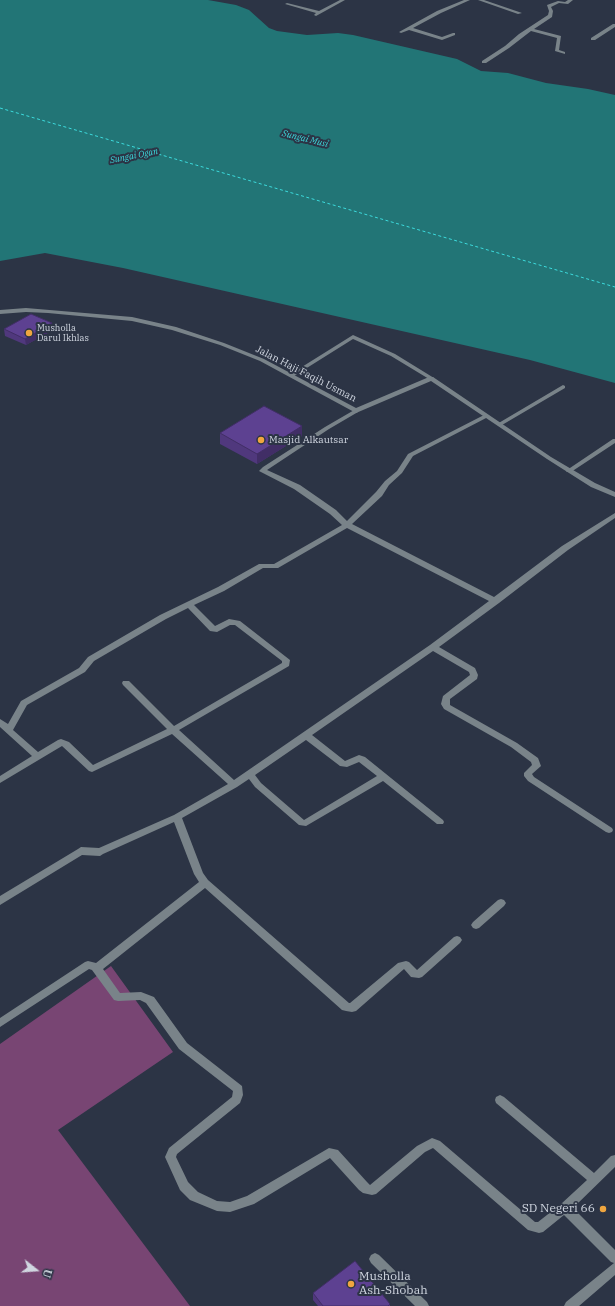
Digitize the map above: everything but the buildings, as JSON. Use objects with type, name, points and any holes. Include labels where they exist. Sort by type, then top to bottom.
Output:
[{"type":"street","points":[[315,15],[343,0]]},
{"type":"street","points":[[400,32],[439,12],[468,0]]},
{"type":"street","points":[[480,0],[520,13]]},
{"type":"street","points":[[484,62],[550,16],[551,11],[549,6],[551,4],[571,0]]},
{"type":"street","points":[[287,4],[320,12]]},
{"type":"street","points":[[593,39],[615,25]]},
{"type":"street","points":[[409,28],[442,39],[453,34]]},
{"type":"street","points":[[530,29],[559,37],[557,51],[563,53]]},
{"type":"street","name":"Jalan Haji Faqih Usman","points":[[0,312],[26,310],[48,311],[119,318],[156,324],[222,344],[262,360],[356,411],[431,378]]},
{"type":"street","points":[[292,375],[354,337],[393,355],[431,378],[569,471],[593,485],[615,495]]},
{"type":"street","points":[[500,424],[562,387]]},
{"type":"street","points":[[356,411],[314,436],[262,471],[297,487],[333,512],[347,525],[496,601]]},
{"type":"street","points":[[9,730],[24,703],[82,670],[91,659],[163,617],[221,589],[262,566],[275,566],[347,525],[379,494],[387,483],[400,472],[410,455],[486,416]]},
{"type":"street","points":[[569,471],[613,441]]},
{"type":"street","points":[[0,901],[81,851],[100,852],[177,817],[234,786],[433,647],[566,548],[615,515]]},
{"type":"street","points":[[0,780],[57,744],[63,743],[90,768],[94,768],[176,732],[284,666],[286,662],[235,622],[229,622],[218,629],[213,629],[189,604]]},
{"type":"street","points":[[433,647],[472,670],[474,675],[474,677],[446,698],[445,704],[447,707],[514,745],[535,760],[537,766],[528,773],[528,776],[609,830]]},
{"type":"street","points":[[126,683],[234,786]]},
{"type":"street","points":[[0,722],[37,756]]},
{"type":"street","points":[[307,736],[343,764],[360,759],[384,776],[440,822]]},
{"type":"street","points":[[250,775],[258,785],[302,823],[306,823],[384,776]]},
{"type":"street","points":[[177,817],[198,874],[205,883],[346,1008],[352,1008],[404,965],[414,974],[419,974],[458,940]]},
{"type":"street","points":[[96,969],[205,883]]},
{"type":"street","points":[[476,925],[501,903]]},
{"type":"street","points":[[0,1023],[84,967],[91,966],[96,969],[118,997],[135,995],[150,1000],[183,1046],[238,1089],[236,1100],[173,1151],[170,1157],[184,1186],[194,1196],[217,1206],[230,1207],[250,1200],[329,1153],[332,1153],[363,1186],[372,1190],[421,1149],[432,1143],[436,1144],[452,1156],[536,1228],[540,1228],[565,1208],[615,1160]]},
{"type":"street","points":[[500,1100],[595,1180]]},
{"type":"street","points":[[565,1208],[615,1258]]},
{"type":"street","points":[[375,1259],[423,1306]]},
{"type":"street","points":[[570,1306],[615,1268]]},
{"type":"shaded area","points":[[111,966],[173,1052],[58,1130],[190,1306],[0,1306],[0,1044]]},
{"type":"water","points":[[0,0],[208,0],[236,5],[249,10],[269,28],[277,31],[307,35],[338,33],[353,35],[457,59],[481,71],[508,73],[546,83],[588,89],[615,95],[615,383],[530,360],[123,268],[45,253],[0,261]]},
{"type":"ferry route","points":[[0,108],[615,287]]},
{"type":"place","name":"Musholla Darul Ikhlas","points":[[29,333]]},
{"type":"place","name":"Masjid Alkautsar","points":[[261,440]]},
{"type":"place","name":"SD Negeri 66","points":[[603,1209]]},
{"type":"place","name":"Musholla Ash-Shobah","points":[[351,1284]]},
{"type":"water label","name":"Sungai Musi","points":[[305,139]]},
{"type":"water label","name":"Sungai Ogan","points":[[134,156]]}]
